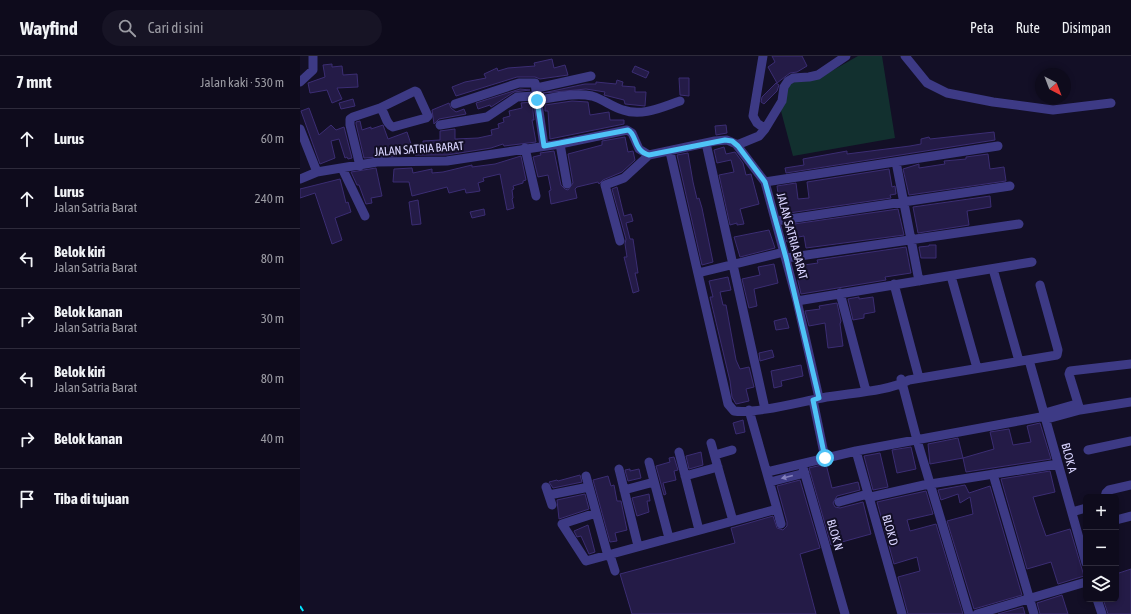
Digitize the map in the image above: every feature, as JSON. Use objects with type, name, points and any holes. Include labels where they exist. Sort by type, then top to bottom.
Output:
[{"type":"street","points":[[300,82],[313,70],[313,56]]},
{"type":"street","points":[[762,132],[753,116],[763,56]]},
{"type":"street","points":[[620,241],[605,184],[624,178],[649,155],[725,140],[740,143],[762,132],[782,101],[784,86],[788,80],[793,78],[809,78],[818,75],[846,56]]},
{"type":"street","points":[[905,56],[927,83],[947,93],[993,102],[1052,110],[1111,104]]},
{"type":"street","points":[[537,95],[591,76]]},
{"type":"street","points":[[455,104],[519,83],[535,83],[544,146]]},
{"type":"street","points":[[360,166],[350,127],[350,119],[357,115],[380,108],[415,91],[417,92],[428,116],[426,118],[392,127],[388,123],[383,110],[380,108]]},
{"type":"street","points":[[440,125],[487,118],[517,97],[537,95],[595,97],[623,110],[638,113],[653,110],[680,101]]},
{"type":"street","points":[[300,129],[317,172]]},
{"type":"street","name":"JALAN SATRIA BARAT","points":[[300,179],[317,172],[377,162],[447,161],[525,148],[560,144],[628,130],[632,133],[639,149],[649,155]]},
{"type":"street","points":[[706,143],[734,263],[765,409]]},
{"type":"street","name":"JALAN SATRIA BARAT","points":[[740,143],[765,182],[776,221],[797,301],[816,399],[825,458]]},
{"type":"street","points":[[560,144],[567,184]]},
{"type":"street","points":[[765,182],[998,146]]},
{"type":"street","points":[[525,148],[536,196]]},
{"type":"street","points":[[670,152],[728,404],[734,411],[765,409],[919,378],[1055,355],[1059,352],[1040,285]]},
{"type":"street","points":[[896,162],[920,280]]},
{"type":"street","points":[[342,168],[365,216]]},
{"type":"street","points":[[776,221],[1010,186]]},
{"type":"street","points":[[698,273],[734,263],[785,255],[912,240],[1019,224]]},
{"type":"street","points":[[797,301],[1032,262]]},
{"type":"street","points":[[992,269],[1019,361]]},
{"type":"street","points":[[951,276],[977,368]]},
{"type":"street","points":[[894,284],[919,378]]},
{"type":"street","points":[[840,293],[864,389]]},
{"type":"street","name":"BLOK A","points":[[1029,360],[1083,551]]},
{"type":"street","points":[[1079,407],[1069,374],[1070,371],[1131,364]]},
{"type":"street","points":[[904,381],[917,440],[969,614]]},
{"type":"street","points":[[768,472],[856,451],[1046,416],[1079,407],[1131,402]]},
{"type":"street","points":[[748,410],[768,472],[781,524]]},
{"type":"street","points":[[1088,450],[1131,441]]},
{"type":"street","points":[[711,443],[733,521]]},
{"type":"street","points":[[715,455],[732,450]]},
{"type":"street","name":"BLOK D","points":[[856,451],[902,614]]},
{"type":"street","points":[[679,452],[699,530]]},
{"type":"street","points":[[649,462],[669,538]]},
{"type":"street","name":"BLOK N","points":[[802,464],[845,614]]},
{"type":"street","points":[[839,502],[864,495],[871,497],[930,485],[1058,464]]},
{"type":"street","points":[[686,476],[718,468]]},
{"type":"street","points":[[619,469],[638,546]]},
{"type":"street","points":[[770,482],[805,473]]},
{"type":"street","points":[[993,474],[1034,614]]},
{"type":"street","points":[[586,476],[614,571]]},
{"type":"street","points":[[624,490],[654,482]]},
{"type":"street","points":[[1106,494],[1131,485]]},
{"type":"street","points":[[549,496],[589,487]]},
{"type":"street","points":[[596,513],[564,523],[562,526],[585,561],[777,508]]},
{"type":"street","points":[[1072,512],[1083,509]]},
{"type":"street","points":[[1119,519],[1131,516]]},
{"type":"street","points":[[977,614],[1083,583]]},
{"type":"street","points":[[1098,602],[1102,614]]},
{"type":"green space","points":[[858,56],[882,56],[895,138],[793,156],[781,111],[789,85],[794,82],[821,77]]},
{"type":"building","points":[[772,56],[802,56],[807,66],[797,72],[790,73],[777,83],[768,67],[775,62]]},
{"type":"building","points":[[552,59],[554,68],[565,65],[568,75],[540,79],[535,77],[517,77],[456,96],[452,87],[465,82],[486,78],[484,74],[497,68],[498,71],[508,68],[535,66],[534,63]]},
{"type":"building","points":[[332,64],[332,67],[342,66],[343,75],[357,74],[358,87],[337,88],[342,99],[332,103],[327,90],[310,93],[308,83],[325,77],[323,65]]},
{"type":"building","points":[[635,66],[649,72],[646,78],[632,72]]},
{"type":"building","points":[[679,78],[689,78],[689,96],[680,95]]},
{"type":"building","points":[[617,80],[623,82],[622,86],[635,87],[635,92],[646,92],[645,106],[625,104],[624,100],[604,95],[605,92],[586,89],[543,93],[585,84],[596,84],[596,82],[616,84]]},
{"type":"building","points":[[776,83],[779,85],[777,91],[764,104],[761,102],[762,97]]},
{"type":"building","points":[[520,89],[530,90],[514,92],[491,107],[490,105],[478,109],[476,103]]},
{"type":"building","points":[[353,99],[355,106],[341,109],[339,103]]},
{"type":"building","points":[[572,101],[588,102],[590,115],[609,112],[610,120],[624,120],[624,124],[550,139],[548,111],[545,111],[545,105]]},
{"type":"building","points":[[532,102],[534,120],[532,120],[536,142],[504,146],[503,144],[491,148],[447,155],[415,155],[415,146],[423,146],[423,141],[440,140],[440,131],[455,129],[455,139],[478,138],[492,135],[491,130],[499,128],[498,124],[504,122],[503,118],[510,116],[509,111],[522,108],[521,103]]},
{"type":"building","points":[[449,103],[451,108],[456,112],[464,109],[466,114],[439,119],[434,124],[432,110]]},
{"type":"building","points":[[309,108],[319,135],[331,125],[336,130],[344,127],[352,158],[345,158],[339,139],[331,141],[335,158],[320,164],[301,111]]},
{"type":"building","points":[[360,121],[362,130],[383,125],[388,139],[407,132],[411,144],[398,149],[397,156],[364,158],[356,124],[356,122]]},
{"type":"building","points":[[726,125],[727,133],[716,135],[715,126]]},
{"type":"building","points":[[994,132],[995,140],[786,173],[785,168],[804,165],[803,159],[847,151],[847,154],[910,146],[921,144],[921,139],[929,137],[930,139]]},
{"type":"building","points":[[625,137],[628,152],[633,151],[635,160],[622,172],[603,180],[599,184],[598,182],[577,187],[575,189],[577,198],[551,204],[549,191],[551,190],[548,175],[538,177],[533,157],[541,155],[540,153],[554,151],[561,185],[568,190],[573,183],[568,154],[602,145],[602,141]]},
{"type":"building","points":[[724,147],[726,154],[735,152],[743,163],[746,175],[751,174],[759,204],[740,209],[744,224],[737,225],[737,223],[730,225],[719,175],[734,172],[731,160],[717,163],[714,150]]},
{"type":"building","points":[[688,153],[693,182],[697,199],[699,198],[702,208],[713,262],[702,265],[677,155]]},
{"type":"building","points":[[988,154],[990,169],[1004,167],[1006,181],[909,195],[903,169],[919,164],[919,168],[945,164],[944,161],[966,159],[966,157]]},
{"type":"building","points":[[521,156],[526,180],[523,181],[523,183],[513,186],[514,189],[512,190],[512,199],[514,208],[507,210],[500,174],[483,178],[484,181],[478,183],[480,191],[466,193],[465,189],[449,193],[447,187],[412,196],[409,182],[393,182],[394,169],[412,168],[413,173],[432,169],[432,173],[443,172],[472,165],[472,167],[495,164]]},
{"type":"building","points":[[376,168],[382,196],[371,198],[372,203],[366,204],[359,185],[357,185],[351,172]]},
{"type":"building","points":[[889,169],[892,187],[895,186],[896,194],[890,195],[891,198],[789,213],[787,200],[779,201],[777,186],[796,183],[798,199],[809,198],[807,182]]},
{"type":"building","points":[[340,179],[346,203],[348,202],[351,212],[335,218],[342,240],[332,244],[315,193],[300,198],[300,189]]},
{"type":"building","points":[[617,187],[624,216],[631,214],[633,221],[626,223],[630,239],[633,239],[638,273],[635,273],[639,291],[633,293],[624,257],[627,257],[625,244],[626,239],[612,189]]},
{"type":"building","points":[[990,196],[991,207],[967,211],[969,225],[918,233],[913,207]]},
{"type":"building","points":[[418,200],[421,224],[412,225],[409,202]]},
{"type":"building","points":[[484,209],[485,215],[472,218],[470,212]]},
{"type":"building","points":[[898,209],[904,235],[806,248],[804,236],[793,238],[794,241],[787,242],[786,233],[795,232],[794,224]]},
{"type":"building","points":[[769,230],[775,248],[740,257],[734,237]]},
{"type":"building","points":[[936,245],[936,258],[921,258],[919,247]]},
{"type":"building","points":[[906,247],[911,273],[885,277],[886,280],[801,294],[797,266],[818,263],[817,260]]},
{"type":"building","points":[[774,264],[778,283],[754,289],[757,306],[749,308],[742,279],[760,275],[758,267]]},
{"type":"building","points":[[728,277],[731,290],[720,292],[723,305],[726,305],[736,360],[740,369],[749,367],[754,387],[746,389],[749,401],[736,404],[732,397],[730,381],[710,297],[713,297],[709,281]]},
{"type":"building","points":[[859,297],[859,299],[873,297],[875,312],[864,314],[864,318],[853,320],[848,299]]},
{"type":"building","points":[[837,303],[841,321],[840,324],[843,346],[828,348],[825,323],[809,326],[805,311],[820,309],[819,306]]},
{"type":"building","points":[[786,318],[789,328],[776,330],[774,321]]},
{"type":"building","points":[[772,350],[774,357],[760,361],[759,353]]},
{"type":"building","points":[[801,365],[803,376],[781,381],[782,386],[774,388],[771,371]]},
{"type":"building","points":[[743,420],[745,432],[736,434],[733,423]]},
{"type":"building","points":[[1040,423],[1051,459],[966,472],[963,458],[994,449],[990,432],[1009,429],[1013,445],[1031,442],[1027,426]]},
{"type":"building","points":[[958,438],[963,458],[930,464],[928,444]]},
{"type":"building","points":[[911,447],[916,469],[897,473],[892,450]]},
{"type":"building","points":[[701,452],[703,465],[689,469],[686,456]]},
{"type":"building","points":[[880,453],[888,487],[873,490],[864,456]]},
{"type":"building","points":[[674,457],[678,470],[674,471],[676,480],[663,483],[666,494],[664,495],[656,466],[670,462],[669,458]]},
{"type":"building","points":[[826,464],[832,488],[858,482],[860,490],[837,496],[833,503],[835,507],[840,508],[863,502],[871,534],[831,545],[809,468]]},
{"type":"building","points":[[630,469],[630,471],[639,469],[641,478],[628,481],[625,470]]},
{"type":"building","points":[[1050,471],[1055,492],[1033,497],[1046,536],[1070,529],[1083,576],[1058,584],[1051,562],[1027,569],[1001,479]]},
{"type":"building","points":[[580,475],[582,482],[553,488],[549,482],[558,481]]},
{"type":"building","points":[[608,476],[611,486],[614,485],[617,501],[621,501],[627,530],[615,533],[617,541],[610,542],[593,480]]},
{"type":"building","points":[[800,480],[820,548],[800,554],[816,614],[632,614],[620,574],[735,543],[731,528],[773,516],[777,528],[783,530],[787,526],[787,522],[777,486]]},
{"type":"building","points":[[965,485],[969,493],[990,486],[1022,595],[974,609],[947,521],[973,514],[970,497],[960,503],[958,494],[941,500],[938,490]]},
{"type":"building","points":[[926,491],[933,514],[907,520],[910,531],[936,524],[963,614],[908,614],[898,577],[920,571],[917,557],[894,564],[877,502]]},
{"type":"building","points":[[585,494],[589,509],[559,519],[557,500]]},
{"type":"building","points":[[649,494],[650,501],[647,501],[649,512],[637,516],[632,498]]},
{"type":"building","points":[[588,525],[595,552],[589,554],[581,536],[577,537],[574,531]]},
{"type":"building","points":[[1131,569],[1131,614],[1108,614],[1104,602],[1119,602],[1119,573]]},
{"type":"building","points":[[1062,595],[1068,614],[1040,614],[1037,603]]},
{"type":"building","points":[[1023,607],[1025,614],[998,614]]},
{"type":"railway","points":[[300,606],[305,614]]},
{"type":"route","points":[[537,100],[544,146],[628,130],[631,131],[639,149],[646,155],[653,155],[725,140],[730,140],[738,146],[765,182],[776,221],[797,301],[819,398],[813,400],[825,458]]}]
